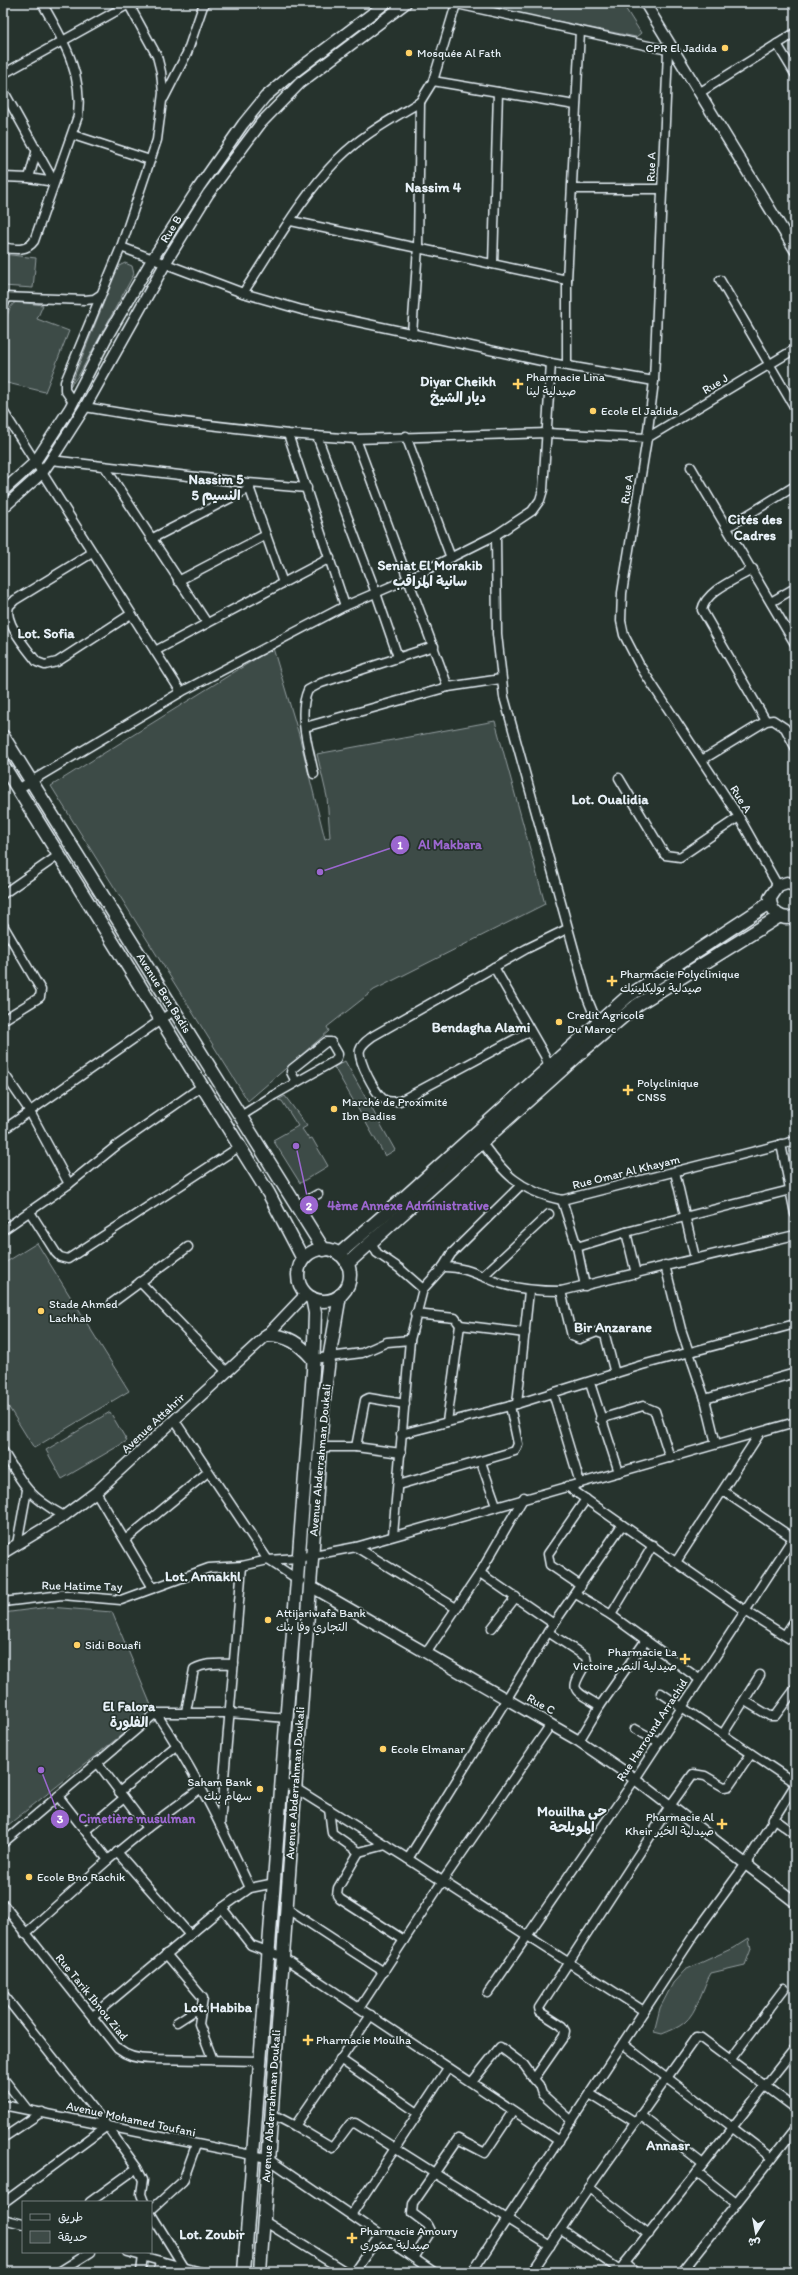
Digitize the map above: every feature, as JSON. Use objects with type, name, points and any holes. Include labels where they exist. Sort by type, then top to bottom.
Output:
[{"type":"main road","name":"Avenue Ben Badis","points":[[3,736],[324,1250]]},
{"type":"main road","name":"Avenue Ben Badis","points":[[3,765],[269,1194],[303,1259]]},
{"type":"main road","points":[[795,886],[787,883],[778,886],[771,893],[770,903],[774,912],[780,916],[787,918],[795,916]]},
{"type":"main road","points":[[338,1254],[478,1138],[551,1081],[600,1029],[627,997],[770,903]]},
{"type":"main road","points":[[347,1264],[478,1138],[549,1065],[637,1005],[780,916]]},
{"type":"main road","points":[[269,1194],[285,1186]]},
{"type":"main road","points":[[324,1250],[338,1254],[347,1264],[349,1281],[340,1295],[330,1300],[310,1296],[298,1280],[299,1269],[303,1259],[316,1251],[324,1250]]},
{"type":"main road","name":"Avenue Abderrahman Doukali","points":[[260,2272],[267,2158],[272,2114],[282,1956],[320,1447],[329,1359],[340,1295]]},
{"type":"main road","name":"Avenue Abderrahman Doukali","points":[[244,2272],[275,1883],[313,1359],[315,1313],[310,1296]]},
{"type":"main road","points":[[267,1335],[285,1337],[296,1342],[313,1359]]},
{"type":"street","points":[[3,247],[25,249],[34,241],[54,182],[73,134],[80,100],[78,81],[63,40],[42,3]]},
{"type":"street","points":[[3,74],[129,4],[154,3]]},
{"type":"street","points":[[162,102],[187,54],[204,3]]},
{"type":"street","name":"Rue B","points":[[3,491],[35,462],[73,402],[108,335],[153,258],[198,187],[265,97],[292,74],[386,3]]},
{"type":"street","name":"Rue B","points":[[3,508],[42,474],[85,407],[165,263],[208,194],[261,123],[300,83],[406,3]]},
{"type":"street","points":[[645,3],[670,51],[698,93],[795,250]]},
{"type":"street","points":[[73,402],[65,390],[64,382],[121,247],[158,140],[164,86],[157,56],[129,4]]},
{"type":"street","points":[[243,293],[290,221],[310,193],[338,159],[359,140],[420,102],[433,81],[454,4],[670,51]]},
{"type":"street","points":[[566,365],[567,280],[573,189],[575,105],[580,31]]},
{"type":"street","points":[[698,93],[795,33]]},
{"type":"street","points":[[776,44],[795,74]]},
{"type":"street","name":"Rue A","points":[[670,51],[662,189],[654,381],[647,438],[621,607],[624,635],[640,666],[739,817],[755,849],[778,886]]},
{"type":"street","points":[[433,81],[575,105]]},
{"type":"street","points":[[3,90],[54,182]]},
{"type":"street","points":[[492,264],[498,92]]},
{"type":"street","points":[[412,334],[418,247],[420,102]]},
{"type":"street","points":[[73,134],[150,160]]},
{"type":"street","points":[[29,178],[37,149]]},
{"type":"street","points":[[3,177],[29,178],[54,182]]},
{"type":"street","points":[[573,189],[662,189]]},
{"type":"street","points":[[290,221],[418,247],[567,280]]},
{"type":"street","points":[[121,247],[243,293],[302,310],[551,363],[654,381]]},
{"type":"street","points":[[720,280],[795,408]]},
{"type":"street","points":[[3,307],[5,297],[85,300],[94,299],[100,295]]},
{"type":"street","name":"Rue J","points":[[647,438],[795,349]]},
{"type":"street","points":[[18,788],[32,782],[181,692],[345,606],[408,579],[496,536],[523,519],[532,511],[540,500],[545,472],[551,363]]},
{"type":"street","points":[[85,407],[157,419],[288,434],[356,439],[406,436],[547,433],[647,438]]},
{"type":"street","points":[[3,411],[181,692]]},
{"type":"street","points":[[288,434],[345,606]]},
{"type":"street","points":[[317,436],[376,593],[398,657]]},
{"type":"street","points":[[406,436],[451,558]]},
{"type":"street","points":[[356,439],[448,687]]},
{"type":"street","points":[[51,460],[249,486],[307,488]]},
{"type":"street","points":[[105,467],[178,581],[207,623]]},
{"type":"street","points":[[691,467],[753,569],[795,644]]},
{"type":"street","points":[[249,486],[283,583]]},
{"type":"street","points":[[151,539],[249,486]]},
{"type":"street","points":[[728,527],[795,486]]},
{"type":"street","points":[[178,581],[266,535]]},
{"type":"street","points":[[496,536],[497,634],[501,679],[510,724],[567,929],[588,1000],[600,1029]]},
{"type":"street","points":[[92,553],[15,600],[9,606],[8,619],[37,662],[49,665],[68,656],[131,614]]},
{"type":"street","points":[[155,651],[330,558]]},
{"type":"street","points":[[753,569],[710,596],[704,602],[702,610],[766,721]]},
{"type":"street","points":[[771,602],[795,588]]},
{"type":"street","points":[[314,774],[305,726],[304,703],[308,690],[321,683],[434,646]]},
{"type":"street","points":[[305,726],[448,687],[501,679]]},
{"type":"street","points":[[702,760],[766,721],[773,720],[780,723],[795,747]]},
{"type":"street","points":[[619,778],[666,855],[680,857],[739,817]]},
{"type":"street","points":[[3,894],[59,854]]},
{"type":"street","points":[[3,925],[34,975],[40,986],[41,994],[40,997],[3,1020]]},
{"type":"street","points":[[530,1032],[400,1101],[390,1102],[384,1100],[377,1093],[361,1060],[360,1051],[365,1042],[421,1008],[567,929]]},
{"type":"street","points":[[494,968],[549,1065],[551,1081]]},
{"type":"street","points":[[3,1130],[174,1010]]},
{"type":"street","points":[[241,1116],[296,1082],[336,1060],[338,1054],[331,1042],[326,1042],[292,1069],[291,1072],[296,1082]]},
{"type":"street","points":[[3,1072],[30,1110],[69,1184]]},
{"type":"street","points":[[3,1230],[69,1184],[116,1146],[202,1087]]},
{"type":"street","name":"Rue Omar Al Khayam","points":[[478,1138],[520,1186],[533,1192],[562,1200],[795,1141]]},
{"type":"street","points":[[781,1144],[795,1214]]},
{"type":"street","points":[[30,1212],[56,1253],[60,1257],[68,1259],[239,1147]]},
{"type":"street","points":[[675,1172],[695,1258]]},
{"type":"street","points":[[393,1535],[410,1340],[415,1314],[423,1289],[443,1268],[451,1254],[520,1186]]},
{"type":"street","points":[[576,1247],[686,1216],[790,1190]]},
{"type":"street","points":[[297,1206],[318,1194]]},
{"type":"street","points":[[562,1200],[576,1247],[585,1286]]},
{"type":"street","points":[[483,1276],[549,1214]]},
{"type":"street","points":[[626,1232],[636,1274]]},
{"type":"street","points":[[443,1268],[464,1269],[529,1291],[561,1291],[795,1235]]},
{"type":"street","points":[[371,1242],[377,1253],[399,1268],[423,1289]]},
{"type":"street","points":[[112,1303],[188,1247]]},
{"type":"street","points":[[665,1265],[681,1329],[705,1399],[716,1444]]},
{"type":"street","points":[[140,1282],[226,1371]]},
{"type":"street","points":[[398,1485],[482,1462],[515,1451],[518,1448],[513,1405],[525,1333],[529,1291]]},
{"type":"street","points":[[561,1291],[572,1336],[579,1339],[597,1332],[605,1335],[615,1374]]},
{"type":"street","name":"Avenue Attahrir","points":[[3,1553],[64,1516],[96,1492],[175,1421],[226,1371],[310,1296]]},
{"type":"street","points":[[415,1314],[455,1318],[460,1325],[447,1422]]},
{"type":"street","points":[[401,1434],[513,1405],[590,1383],[615,1374],[795,1324]]},
{"type":"street","points":[[460,1325],[525,1333]]},
{"type":"street","points":[[313,1359],[329,1359],[362,1353],[387,1342],[410,1340]]},
{"type":"street","points":[[705,1399],[795,1373]]},
{"type":"street","points":[[590,1383],[600,1419],[619,1472]]},
{"type":"street","points":[[553,1393],[580,1483]]},
{"type":"street","points":[[356,1447],[365,1400],[369,1398],[404,1404]]},
{"type":"street","points":[[600,1419],[643,1406],[650,1407],[655,1411],[670,1458]]},
{"type":"street","points":[[175,1421],[268,1560],[310,1586]]},
{"type":"street","name":"Rue Hatime Tay","points":[[3,1602],[62,1596],[121,1600],[199,1570],[242,1566],[268,1560],[312,1556],[356,1547],[524,1497],[580,1483],[795,1422]]},
{"type":"street","points":[[676,1562],[760,1433]]},
{"type":"street","points":[[320,1447],[356,1447],[401,1453]]},
{"type":"street","points":[[3,1451],[27,1490],[37,1499],[64,1516]]},
{"type":"street","points":[[482,1462],[496,1506]]},
{"type":"street","points":[[125,1540],[208,1472]]},
{"type":"street","points":[[567,1486],[744,1610],[795,1642]]},
{"type":"street","points":[[17,1544],[27,1490]]},
{"type":"street","points":[[723,1491],[794,1537]]},
{"type":"street","points":[[96,1492],[153,1588]]},
{"type":"street","points":[[427,1652],[480,1573],[524,1497]]},
{"type":"street","points":[[581,1586],[550,1565],[548,1554],[586,1499]]},
{"type":"street","points":[[408,1858],[548,1632],[576,1594],[622,1525]]},
{"type":"street","name":"Rue Harround Arrachid","points":[[488,1993],[526,1935],[635,1779],[744,1610],[794,1537]]},
{"type":"street","points":[[611,1615],[653,1545]]},
{"type":"street","points":[[356,1547],[456,1608]]},
{"type":"street","points":[[220,1825],[242,1566]]},
{"type":"street","points":[[480,1573],[554,1624]]},
{"type":"street","name":"Rue C","points":[[310,1586],[427,1652],[579,1741],[635,1779],[795,1902]]},
{"type":"street","points":[[576,1594],[611,1615],[699,1679]]},
{"type":"street","points":[[492,1628],[516,1597]]},
{"type":"street","points":[[785,1635],[795,1620]]},
{"type":"street","points":[[548,1632],[586,1657],[587,1662],[575,1683],[574,1688],[577,1692],[600,1706]]},
{"type":"street","points":[[579,1741],[600,1706],[646,1640]]},
{"type":"street","points":[[186,1712],[194,1669],[202,1665],[209,1664],[234,1664]]},
{"type":"street","points":[[723,1734],[745,1702],[760,1675]]},
{"type":"street","points":[[745,1702],[770,1716],[775,1716],[795,1689]]},
{"type":"street","points":[[475,2271],[507,2218],[720,1898],[745,1865],[773,1818],[794,1788],[723,1734],[661,1694]]},
{"type":"street","points":[[3,1843],[156,1713],[230,1713],[286,1718]]},
{"type":"street","points":[[156,1713],[178,1745],[220,1825],[250,1888]]},
{"type":"street","points":[[360,2007],[442,1882],[551,1724]]},
{"type":"street","points":[[635,1729],[659,1742]]},
{"type":"street","points":[[86,1830],[122,1795],[178,1745]]},
{"type":"street","points":[[534,2079],[565,2034],[562,2026],[540,2012],[540,2008],[670,1806],[693,1774],[705,1776],[724,1787],[729,1786],[751,1754]]},
{"type":"street","points":[[97,1762],[147,1828]]},
{"type":"street","points":[[282,1783],[295,1788],[408,1858],[442,1882],[644,2011]]},
{"type":"street","points":[[25,1934],[117,1852],[201,1788]]},
{"type":"street","points":[[58,1796],[108,1860]]},
{"type":"street","points":[[328,1809],[332,1833],[359,1852]]},
{"type":"street","points":[[773,1818],[795,1834]]},
{"type":"street","points":[[386,1845],[359,1852],[338,1888],[337,1895],[340,1899],[404,1940]]},
{"type":"street","points":[[117,1852],[190,1935]]},
{"type":"street","points":[[93,2016],[222,1908],[250,1888],[275,1883]]},
{"type":"street","name":"Rue Tarik Ibnou Ziad","points":[[3,1904],[25,1934],[93,2016],[118,2049],[125,2054],[136,2058],[150,2059],[260,2060]]},
{"type":"street","points":[[222,1908],[251,1945],[282,1956],[558,2141]]},
{"type":"street","points":[[286,1908],[384,1972]]},
{"type":"street","points":[[166,1954],[203,1998],[199,2024],[213,2060]]},
{"type":"street","points":[[731,2059],[784,1989]]},
{"type":"street","points":[[3,1994],[107,2126],[137,2168],[143,2180],[141,2194],[144,2201]]},
{"type":"street","points":[[177,2022],[194,2011],[201,2012]]},
{"type":"street","points":[[295,2126],[371,2015]]},
{"type":"street","points":[[533,2272],[589,2188],[696,2037],[701,2038],[731,2059],[795,2108]]},
{"type":"street","points":[[623,2044],[772,2158]]},
{"type":"street","points":[[472,2082],[500,2047],[524,2065],[540,2085],[542,2094],[572,2121]]},
{"type":"street","points":[[621,2268],[795,2048]]},
{"type":"street","points":[[340,2059],[418,2113]]},
{"type":"street","points":[[351,2215],[448,2068]]},
{"type":"street","points":[[3,2078],[27,2109]]},
{"type":"street","points":[[590,2094],[638,2119],[703,2164]]},
{"type":"street","name":"Avenue Mohamed Toufani","points":[[3,2104],[196,2145],[267,2158]]},
{"type":"street","points":[[414,2258],[431,2231],[428,2225],[412,2213],[411,2207],[458,2139],[485,2153],[513,2111]]},
{"type":"street","points":[[3,2138],[42,2112]]},
{"type":"street","points":[[272,2114],[333,2148],[350,2124],[353,2123],[550,2246]]},
{"type":"street","points":[[3,2202],[107,2126]]},
{"type":"street","points":[[682,2272],[795,2129]]},
{"type":"street","points":[[152,2209],[183,2181],[196,2145]]},
{"type":"street","points":[[267,2158],[434,2272]]},
{"type":"street","points":[[91,2201],[137,2168]]},
{"type":"street","points":[[697,2172],[736,2203]]},
{"type":"street","points":[[589,2188],[649,2234]]},
{"type":"street","points":[[152,2216],[184,2267]]},
{"type":"street","points":[[3,2219],[22,2224]]},
{"type":"street","points":[[264,2221],[346,2272]]},
{"type":"street","points":[[560,2230],[621,2268],[635,2272]]},
{"type":"street","points":[[354,2272],[380,2235]]},
{"type":"street","points":[[59,2272],[89,2253]]},
{"type":"street","points":[[130,2253],[201,2272]]},
{"type":"street","points":[[141,2272],[143,2256]]},
{"type":"street","points":[[158,2272],[160,2261]]},
{"type":"green space","points":[[467,3],[622,3],[641,33],[636,37]]},
{"type":"green space","points":[[3,254],[36,258],[33,288],[3,286]]},
{"type":"green space","points":[[125,263],[132,266],[134,274],[80,373],[70,387],[114,277],[119,266]]},
{"type":"green space","points":[[16,302],[43,305],[37,319],[69,331],[45,392],[3,382],[5,326],[7,315],[11,307]]},
{"type":"green space","points":[[273,648],[299,735],[325,839],[330,837],[327,797],[317,754],[495,721],[545,904],[374,990],[327,1027],[329,1031],[248,1101],[51,786]]},
{"type":"green space","points":[[345,1061],[395,1150],[385,1156],[334,1067]]},
{"type":"green space","points":[[285,1096],[307,1126],[302,1129],[309,1139],[312,1138],[328,1166],[300,1183],[273,1140],[298,1126],[282,1101],[278,1100]]},
{"type":"green space","name":"Stade Ahmed Lachhab","points":[[37,1243],[129,1391],[34,1448],[3,1398],[3,1264]]},
{"type":"green space","points":[[110,1412],[127,1441],[62,1479],[46,1450]]},
{"type":"green space","points":[[49,1607],[112,1612],[153,1710],[3,1829],[3,1613]]},
{"type":"green space","points":[[749,1938],[751,1949],[745,1965],[711,1973],[689,2019],[679,2026],[662,2034],[654,2032],[660,2008],[673,1983],[685,1970],[733,1948]]},
{"type":"place","name":"CPR El Jadida","points":[[725,48]]},
{"type":"place","name":"Mosquée Al Fath","points":[[409,53]]},
{"type":"place","name":"Pharmacie Lina صيدلية لينا","points":[[518,384]]},
{"type":"place","name":"Ecole El Jadida","points":[[593,411]]},
{"type":"place","name":"Al Makbara","points":[[320,872]]},
{"type":"place","name":"Pharmacie Polyclinique صيدلية بوليكلينيك","points":[[612,981]]},
{"type":"place","name":"Credit Agricole Du Maroc","points":[[559,1022]]},
{"type":"place","name":"Polyclinique CNSS","points":[[628,1090]]},
{"type":"place","name":"Marché de Proximité Ibn Badiss","points":[[334,1109]]},
{"type":"place","name":"4ème Annexe Administrative","points":[[296,1146]]},
{"type":"place","name":"Stade Ahmed Lachhab","points":[[41,1311]]},
{"type":"place","name":"Attijariwafa Bank التجاري وفا بنك","points":[[268,1620]]},
{"type":"place","name":"Sidi Bouafi","points":[[77,1645]]},
{"type":"place","name":"Pharmacie La Victoire صيدلية النصر","points":[[685,1659]]},
{"type":"place","name":"Ecole Elmanar","points":[[383,1749]]},
{"type":"place","name":"Cimetière musulman","points":[[41,1770]]},
{"type":"place","name":"Saham Bank سهام بنك","points":[[260,1789]]},
{"type":"place","name":"Pharmacie Al Kheir صيدلية الخير","points":[[722,1824]]},
{"type":"place","name":"Ecole Bno Rachik","points":[[29,1877]]},
{"type":"place","name":"Pharmacie Moulha","points":[[308,2040]]},
{"type":"place","name":"Pharmacie Amoury صيدلية عموري","points":[[352,2238]]},
{"type":"district","name":"Nassim 4","points":[[433,187]]},
{"type":"district","name":"Diyar Cheikh ديار الشيخ","points":[[458,390]]},
{"type":"district","name":"Nassim 5 النسيم 5","points":[[216,488]]},
{"type":"district","name":"Cités des Cadres","points":[[755,528]]},
{"type":"district","name":"Seniat El Morakib سانية المراقب","points":[[430,574]]},
{"type":"district","name":"Lot. Sofia","points":[[46,633]]},
{"type":"district","name":"Lot. Oualidia","points":[[610,799]]},
{"type":"district","name":"Bendagha Alami","points":[[481,1027]]},
{"type":"district","name":"Bir Anzarane","points":[[613,1327]]},
{"type":"district","name":"Lot. Annakhl","points":[[203,1576]]},
{"type":"district","name":"El Falora الفلورة","points":[[129,1714]]},
{"type":"district","name":"Mouilha حي المويلحة","points":[[572,1820]]},
{"type":"district","name":"Lot. Habiba","points":[[218,2007]]},
{"type":"district","name":"Annasr","points":[[668,2145]]},
{"type":"district","name":"Lot. Zoubir","points":[[212,2234]]}]
